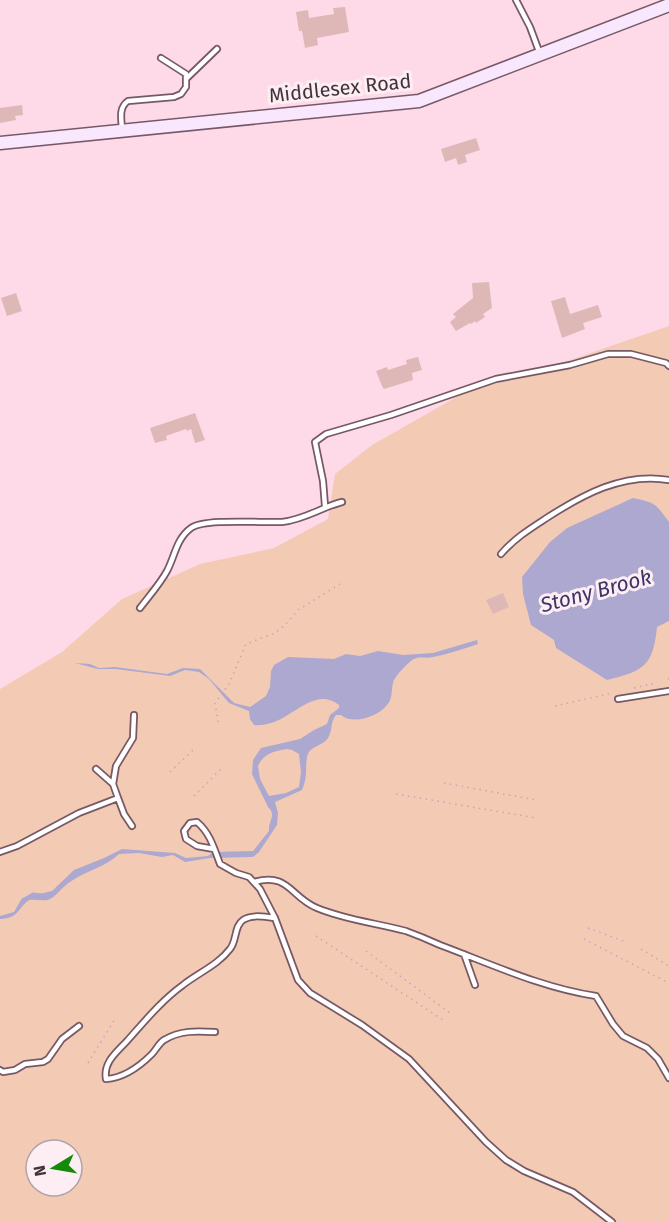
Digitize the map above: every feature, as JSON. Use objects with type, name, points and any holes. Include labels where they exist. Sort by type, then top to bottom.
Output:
[{"type":"main road","name":"Middlesex Road","points":[[0,143],[419,100],[669,5]]},
{"type":"lane","points":[[516,0],[530,27],[540,54]]},
{"type":"lane","points":[[122,131],[121,116],[125,103],[174,97],[184,91],[187,78],[217,49]]},
{"type":"lane","points":[[161,58],[182,70],[187,78]]},
{"type":"lane","points":[[325,506],[323,481],[315,442],[326,434],[496,380],[570,365],[608,354],[631,354],[666,363],[669,366]]},
{"type":"lane","points":[[501,554],[513,540],[581,497],[624,481],[644,478],[669,480]]},
{"type":"lane","points":[[140,608],[168,570],[179,540],[191,528],[215,522],[284,522],[300,519],[325,506],[342,502]]},
{"type":"lane","points":[[618,699],[669,691]]},
{"type":"lane","points":[[112,784],[116,766],[133,738],[134,715]]},
{"type":"lane","points":[[96,769],[112,784],[124,814],[132,826]]},
{"type":"lane","points":[[0,852],[17,846],[79,813],[118,798]]},
{"type":"lane","points":[[215,850],[197,846],[186,839],[184,831],[190,823],[197,822],[206,829],[215,850],[220,864],[249,877],[265,897],[298,980],[310,993],[362,1025],[409,1059],[486,1142],[506,1160],[524,1172],[573,1192],[612,1222]]},
{"type":"lane","points":[[254,882],[267,878],[283,882],[307,904],[320,909],[361,922],[407,932],[522,977],[571,993],[596,996],[623,1036],[647,1048],[658,1059],[669,1078]]},
{"type":"lane","points":[[215,1032],[183,1032],[172,1036],[161,1041],[153,1053],[125,1075],[106,1079],[105,1070],[112,1057],[159,1004],[232,948],[238,925],[242,921],[253,916],[275,918]]},
{"type":"lane","points":[[464,954],[475,985]]},
{"type":"lane","points":[[0,1070],[3,1072],[15,1070],[25,1064],[43,1062],[48,1059],[62,1039],[79,1026]]},
{"type":"path","points":[[218,722],[215,703],[224,692],[246,644],[275,633],[298,610],[340,584]]},
{"type":"path","points":[[634,688],[656,683]]},
{"type":"path","points":[[555,706],[611,693]]},
{"type":"path","points":[[170,772],[193,750]]},
{"type":"path","points":[[194,796],[223,767]]},
{"type":"path","points":[[444,783],[536,800]]},
{"type":"path","points":[[396,794],[536,818]]},
{"type":"path","points":[[588,928],[626,942]]},
{"type":"path","points":[[316,936],[446,1022]]},
{"type":"path","points":[[584,939],[669,984]]},
{"type":"path","points":[[641,948],[669,966]]},
{"type":"path","points":[[366,951],[450,1013]]},
{"type":"path","points":[[88,1063],[115,1019]]},
{"type":"shaded area","points":[[669,326],[669,1222],[0,1222],[0,689],[62,652],[122,599],[200,564],[274,548],[328,519],[335,474],[372,445],[467,391],[518,378]]},
{"type":"water","points":[[633,498],[654,505],[669,522],[669,621],[657,627],[653,650],[644,665],[638,670],[607,680],[556,648],[554,640],[531,625],[523,594],[522,577],[550,542],[567,528]]},
{"type":"water","points":[[477,640],[478,644],[431,658],[412,660],[396,677],[389,703],[378,713],[358,719],[336,715],[328,738],[313,748],[307,757],[302,790],[275,802],[278,813],[277,825],[253,857],[210,858],[185,862],[173,855],[162,857],[139,853],[119,854],[70,882],[51,899],[29,900],[11,917],[0,919],[0,916],[14,912],[22,898],[52,891],[74,870],[122,849],[175,853],[186,858],[208,856],[213,852],[253,851],[269,831],[272,813],[252,774],[253,760],[261,748],[300,739],[327,724],[330,715],[339,708],[339,705],[329,700],[319,699],[278,720],[254,725],[249,711],[229,703],[209,679],[199,672],[185,670],[170,676],[98,669],[75,663],[90,664],[99,668],[115,667],[167,674],[183,668],[200,669],[234,703],[250,707],[266,696],[274,665],[288,657],[334,659],[346,654],[360,656],[378,651],[403,655],[433,653]],"holes":[[[287,749],[299,754],[301,772],[299,787],[286,793],[269,796],[260,779],[258,766],[270,754]]]},
{"type":"building","points":[[345,7],[349,32],[317,38],[318,45],[305,48],[296,12],[308,10],[309,18],[334,14],[333,8]]},
{"type":"building","points":[[22,105],[23,115],[15,116],[16,120],[0,123],[0,108]]},
{"type":"building","points":[[476,138],[480,150],[465,155],[467,162],[458,165],[456,158],[445,162],[441,149]]},
{"type":"building","points":[[489,282],[492,308],[476,323],[475,321],[470,323],[456,331],[450,322],[456,317],[453,314],[473,298],[472,283]]},
{"type":"building","points":[[16,293],[22,311],[7,316],[1,298]]},
{"type":"building","points":[[565,297],[570,314],[598,305],[602,317],[583,323],[585,329],[562,338],[551,301]]},
{"type":"building","points":[[418,357],[422,370],[412,373],[413,380],[384,389],[376,371],[407,364],[406,360]]},
{"type":"building","points":[[195,413],[205,440],[195,443],[191,429],[187,431],[186,429],[166,436],[167,440],[155,443],[150,428]]},
{"type":"building","points":[[503,593],[509,607],[493,614],[486,600]]},
{"type":"waterway","name":"Stony Brook","points":[[26,898],[33,894],[42,895]]}]
